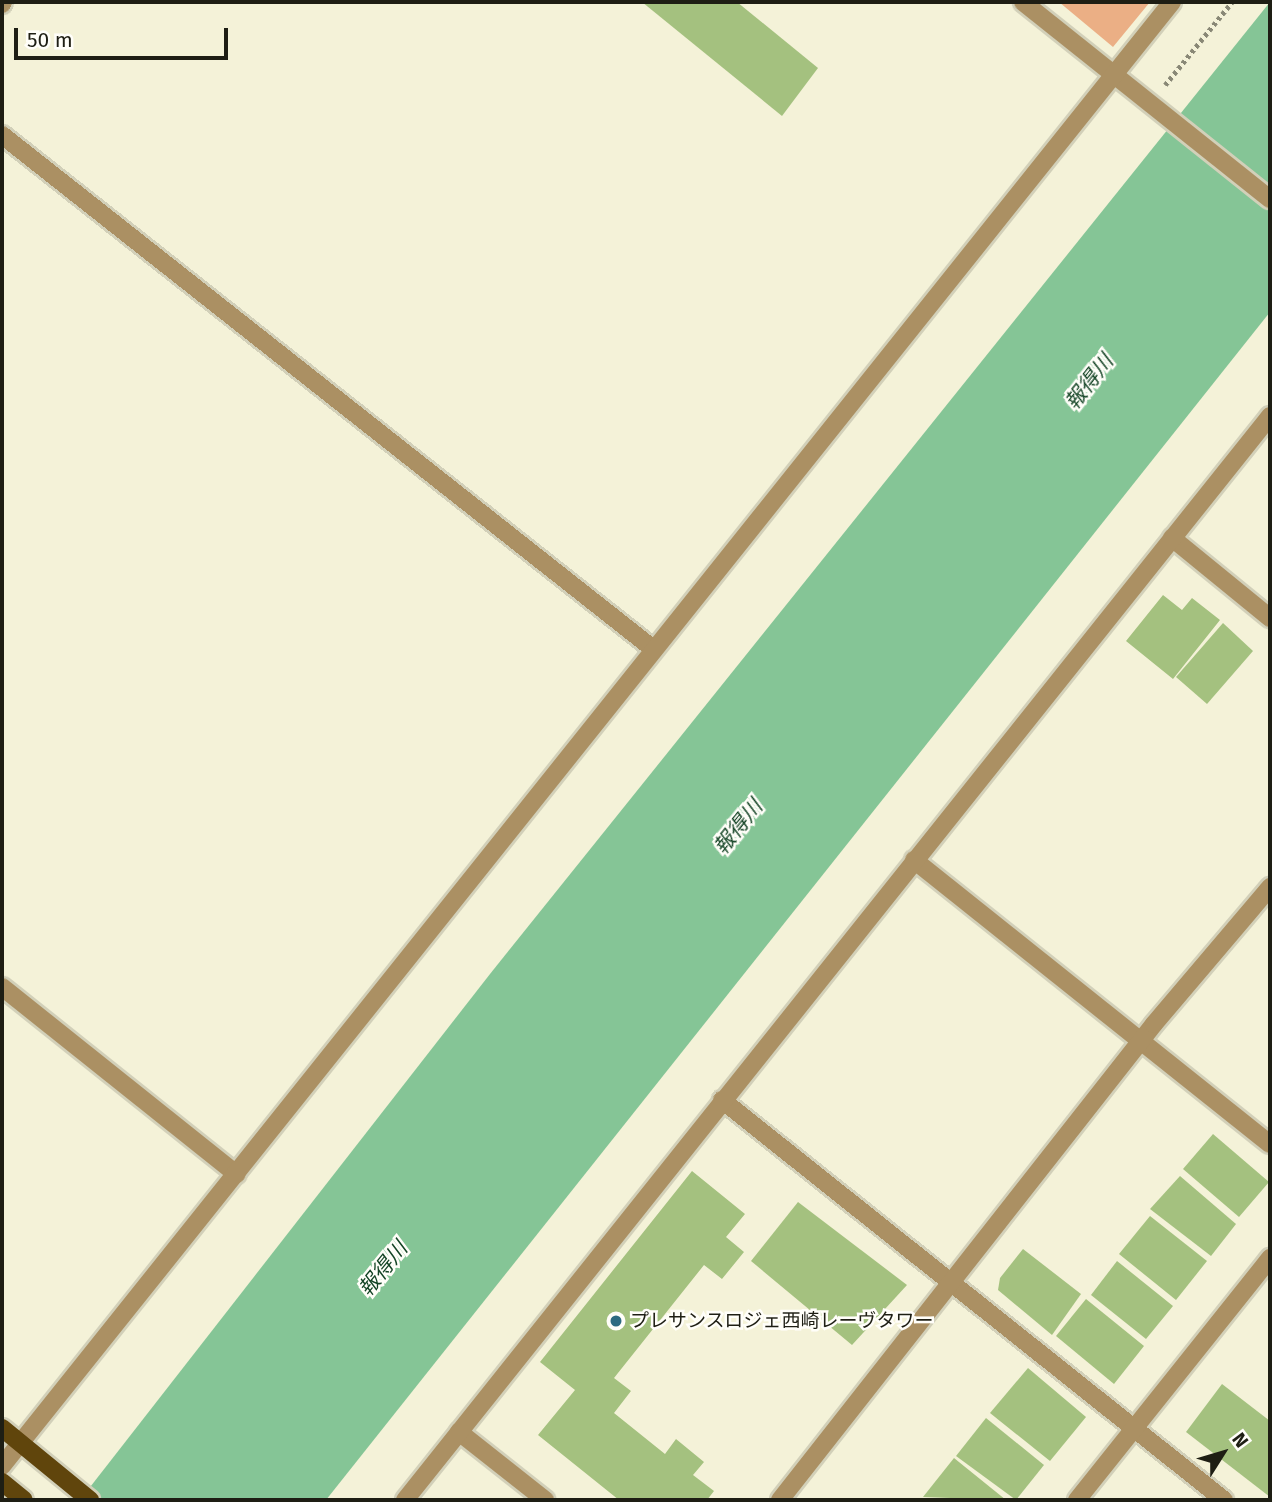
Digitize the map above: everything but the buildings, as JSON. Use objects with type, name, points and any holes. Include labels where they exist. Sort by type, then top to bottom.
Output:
[{"type":"main road","points":[[2,1428],[90,1500]]},
{"type":"main road","points":[[2,1482],[24,1500]]},
{"type":"street","points":[[1023,2],[1270,199]]},
{"type":"street","points":[[2,1466],[652,648],[1172,2]]},
{"type":"street","points":[[2,135],[652,648]]},
{"type":"street","points":[[405,1500],[1270,416]]},
{"type":"street","points":[[1172,538],[1270,618]]},
{"type":"street","points":[[914,860],[1270,1144]]},
{"type":"street","points":[[780,1500],[1143,1044],[1254,900],[1270,887]]},
{"type":"street","points":[[2,987],[236,1174]]},
{"type":"street","points":[[722,1100],[1224,1500]]},
{"type":"street","points":[[1077,1500],[1270,1258]]},
{"type":"street","points":[[458,1432],[545,1500]]},
{"type":"path","points":[[1151,102],[1232,2]]},
{"type":"shaded area","points":[[1059,2],[1150,2],[1113,47]]},
{"type":"water","name":"報得川","points":[[1270,2],[1270,312],[326,1500],[80,1500],[490,974]]},
{"type":"place","name":"プレサンスロジェ西崎レーヴタワー","points":[[616,1321]]}]
